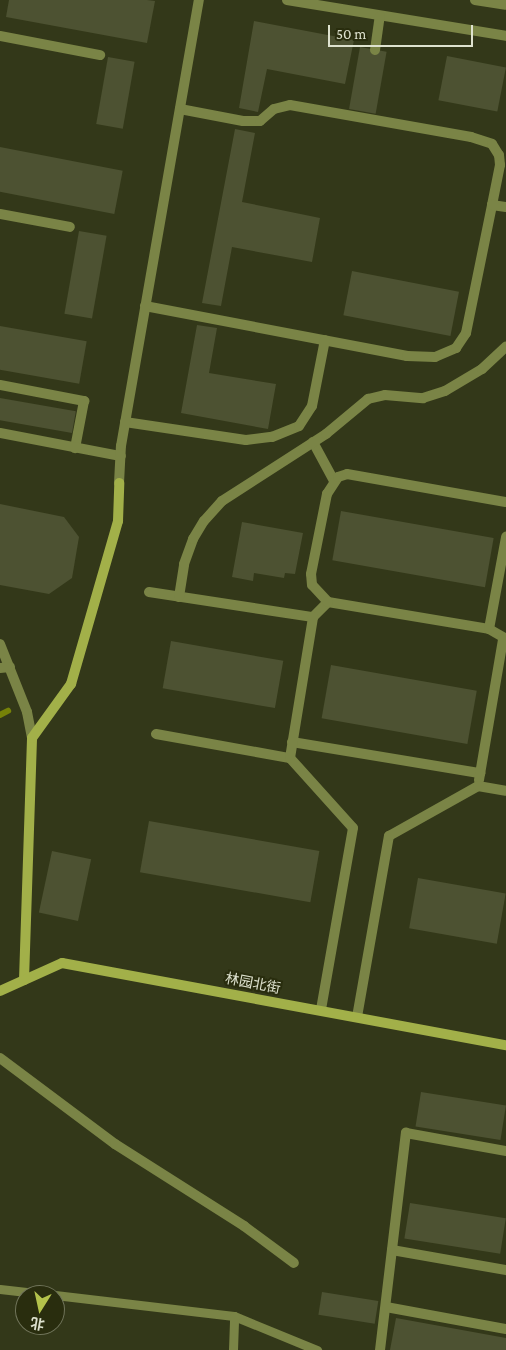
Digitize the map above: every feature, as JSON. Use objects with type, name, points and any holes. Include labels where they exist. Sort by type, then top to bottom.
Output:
[{"type":"street","points":[[32,738],[71,684],[118,521],[120,456],[125,422],[199,0]]},
{"type":"street","points":[[287,0],[506,36]]},
{"type":"street","points":[[475,0],[506,5]]},
{"type":"street","points":[[375,50],[380,16]]},
{"type":"street","points":[[0,36],[100,55]]},
{"type":"street","points":[[145,306],[407,356],[434,357],[456,348],[466,333],[500,165],[499,155],[492,144],[471,137],[290,105],[274,109],[260,121],[243,121],[180,109]]},
{"type":"street","points":[[492,205],[506,207]]},
{"type":"street","points":[[0,214],[70,227]]},
{"type":"street","points":[[125,422],[246,440],[272,437],[299,426],[312,406],[325,340]]},
{"type":"street","points":[[179,597],[190,548],[204,521],[222,501],[342,422],[368,399],[385,395],[423,398],[445,391],[482,369],[506,348]]},
{"type":"street","points":[[0,385],[84,401],[75,448]]},
{"type":"street","points":[[0,434],[120,456]]},
{"type":"street","points":[[313,442],[334,481]]},
{"type":"street","points":[[478,786],[505,639],[489,629],[328,602],[312,585],[311,574],[327,494],[338,477],[347,474],[506,502]]},
{"type":"street","points":[[489,629],[506,537]]},
{"type":"street","points":[[149,592],[313,617]]},
{"type":"street","points":[[290,758],[313,617],[328,602]]},
{"type":"street","points":[[0,644],[5,667],[27,712],[32,738],[24,980]]},
{"type":"street","points":[[156,734],[290,758],[353,828],[321,1010]]},
{"type":"street","points":[[292,742],[480,773]]},
{"type":"street","points":[[357,1017],[389,836],[478,786],[506,791]]},
{"type":"street","name":"林园北街","points":[[0,991],[62,963],[506,1045]]},
{"type":"street","points":[[0,1058],[115,1144],[244,1226],[294,1263]]},
{"type":"street","points":[[380,1350],[406,1133],[506,1151]]},
{"type":"street","points":[[392,1250],[506,1270]]},
{"type":"street","points":[[386,1306],[506,1329]]},
{"type":"lane","points":[[0,1289],[15,1291]]},
{"type":"lane","points":[[65,1296],[234,1316],[317,1350]]},
{"type":"lane","points":[[233,1350],[234,1316]]},
{"type":"building","points":[[9,0],[155,1],[147,43],[6,17]]},
{"type":"building","points":[[254,21],[354,40],[345,84],[267,69],[258,112],[239,108]]},
{"type":"building","points":[[360,47],[387,52],[376,114],[349,109]]},
{"type":"building","points":[[447,56],[506,67],[497,112],[438,100]]},
{"type":"building","points":[[108,57],[135,62],[123,129],[96,124]]},
{"type":"building","points":[[235,129],[255,133],[242,202],[320,218],[312,262],[232,247],[221,306],[202,303]]},
{"type":"building","points":[[0,147],[123,171],[114,214],[0,192]]},
{"type":"building","points":[[79,231],[107,236],[92,319],[64,314]]},
{"type":"building","points":[[352,271],[459,292],[450,336],[343,315]]},
{"type":"building","points":[[197,325],[217,328],[209,373],[276,384],[268,429],[181,413]]},
{"type":"building","points":[[0,326],[87,341],[79,384],[0,370]]},
{"type":"building","points":[[0,398],[76,411],[72,433],[0,420]]},
{"type":"building","points":[[0,504],[64,517],[79,537],[72,578],[49,594],[0,585]]},
{"type":"building","points":[[341,511],[494,538],[485,587],[332,560]]},
{"type":"building","points":[[242,522],[303,533],[295,574],[285,573],[284,578],[254,573],[253,581],[232,577]]},
{"type":"building","points":[[171,641],[283,661],[275,708],[163,688]]},
{"type":"building","points":[[331,665],[477,691],[467,744],[322,718]]},
{"type":"building","points":[[149,821],[319,851],[310,902],[140,872]]},
{"type":"building","points":[[52,851],[91,859],[78,921],[39,913]]},
{"type":"building","points":[[418,878],[506,893],[497,944],[409,928]]},
{"type":"building","points":[[421,1092],[506,1105],[500,1140],[416,1127]]},
{"type":"building","points":[[410,1203],[506,1218],[500,1254],[404,1239]]},
{"type":"building","points":[[322,1292],[378,1301],[375,1324],[318,1315]]},
{"type":"building","points":[[396,1318],[506,1338],[506,1350],[390,1350]]},
{"type":"waterway","points":[[0,715],[8,711]]}]
